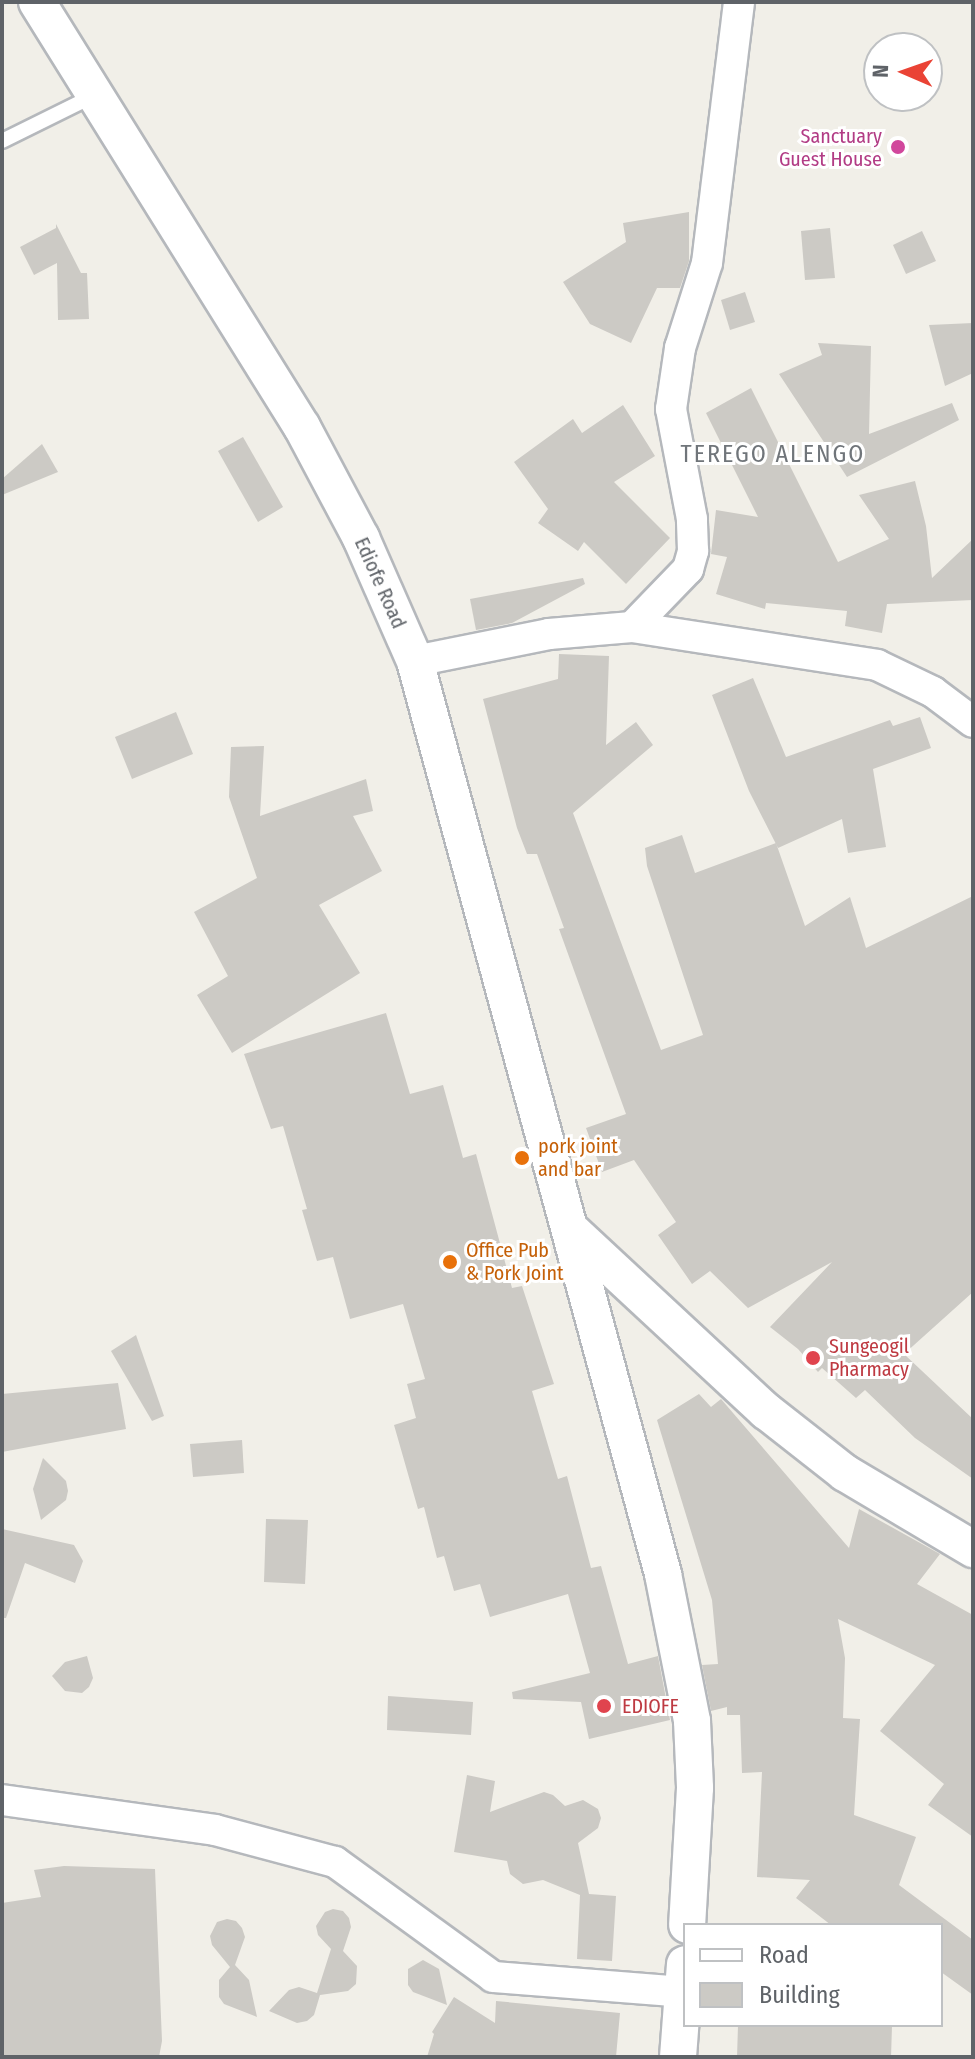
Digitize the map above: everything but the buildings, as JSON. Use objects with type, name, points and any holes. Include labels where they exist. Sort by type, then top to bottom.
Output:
[{"type":"street","name":"Ediofe Road","points":[[37,2],[93,96],[179,225],[302,427],[361,538],[415,661],[663,1574],[692,1721],[695,1788],[687,1923]]},
{"type":"street","points":[[632,627],[688,569],[693,551],[692,519],[671,409],[680,348],[707,263],[739,2]]},
{"type":"street","points":[[415,661],[549,634],[632,627],[877,665],[933,692],[973,722]]},
{"type":"street","points":[[571,1230],[766,1411],[845,1473],[973,1549]]},
{"type":"street","points":[[2,1800],[215,1830],[335,1862],[493,1977],[683,1978]]},
{"type":"street","points":[[678,2057],[683,1991]]},
{"type":"lane","points":[[2,141],[93,96]]},
{"type":"place","name":"Sanctuary Guest House","points":[[898,147]]},
{"type":"place","name":"pork joint and bar","points":[[522,1158]]},
{"type":"place","name":"Office Pub & Pork Joint","points":[[450,1262]]},
{"type":"place","name":"Sungeogil Pharmacy","points":[[813,1358]]},
{"type":"place","name":"EDIOFE","points":[[604,1706]]},
{"type":"district","name":"TEREGO ALENGO","points":[[773,455]]}]
